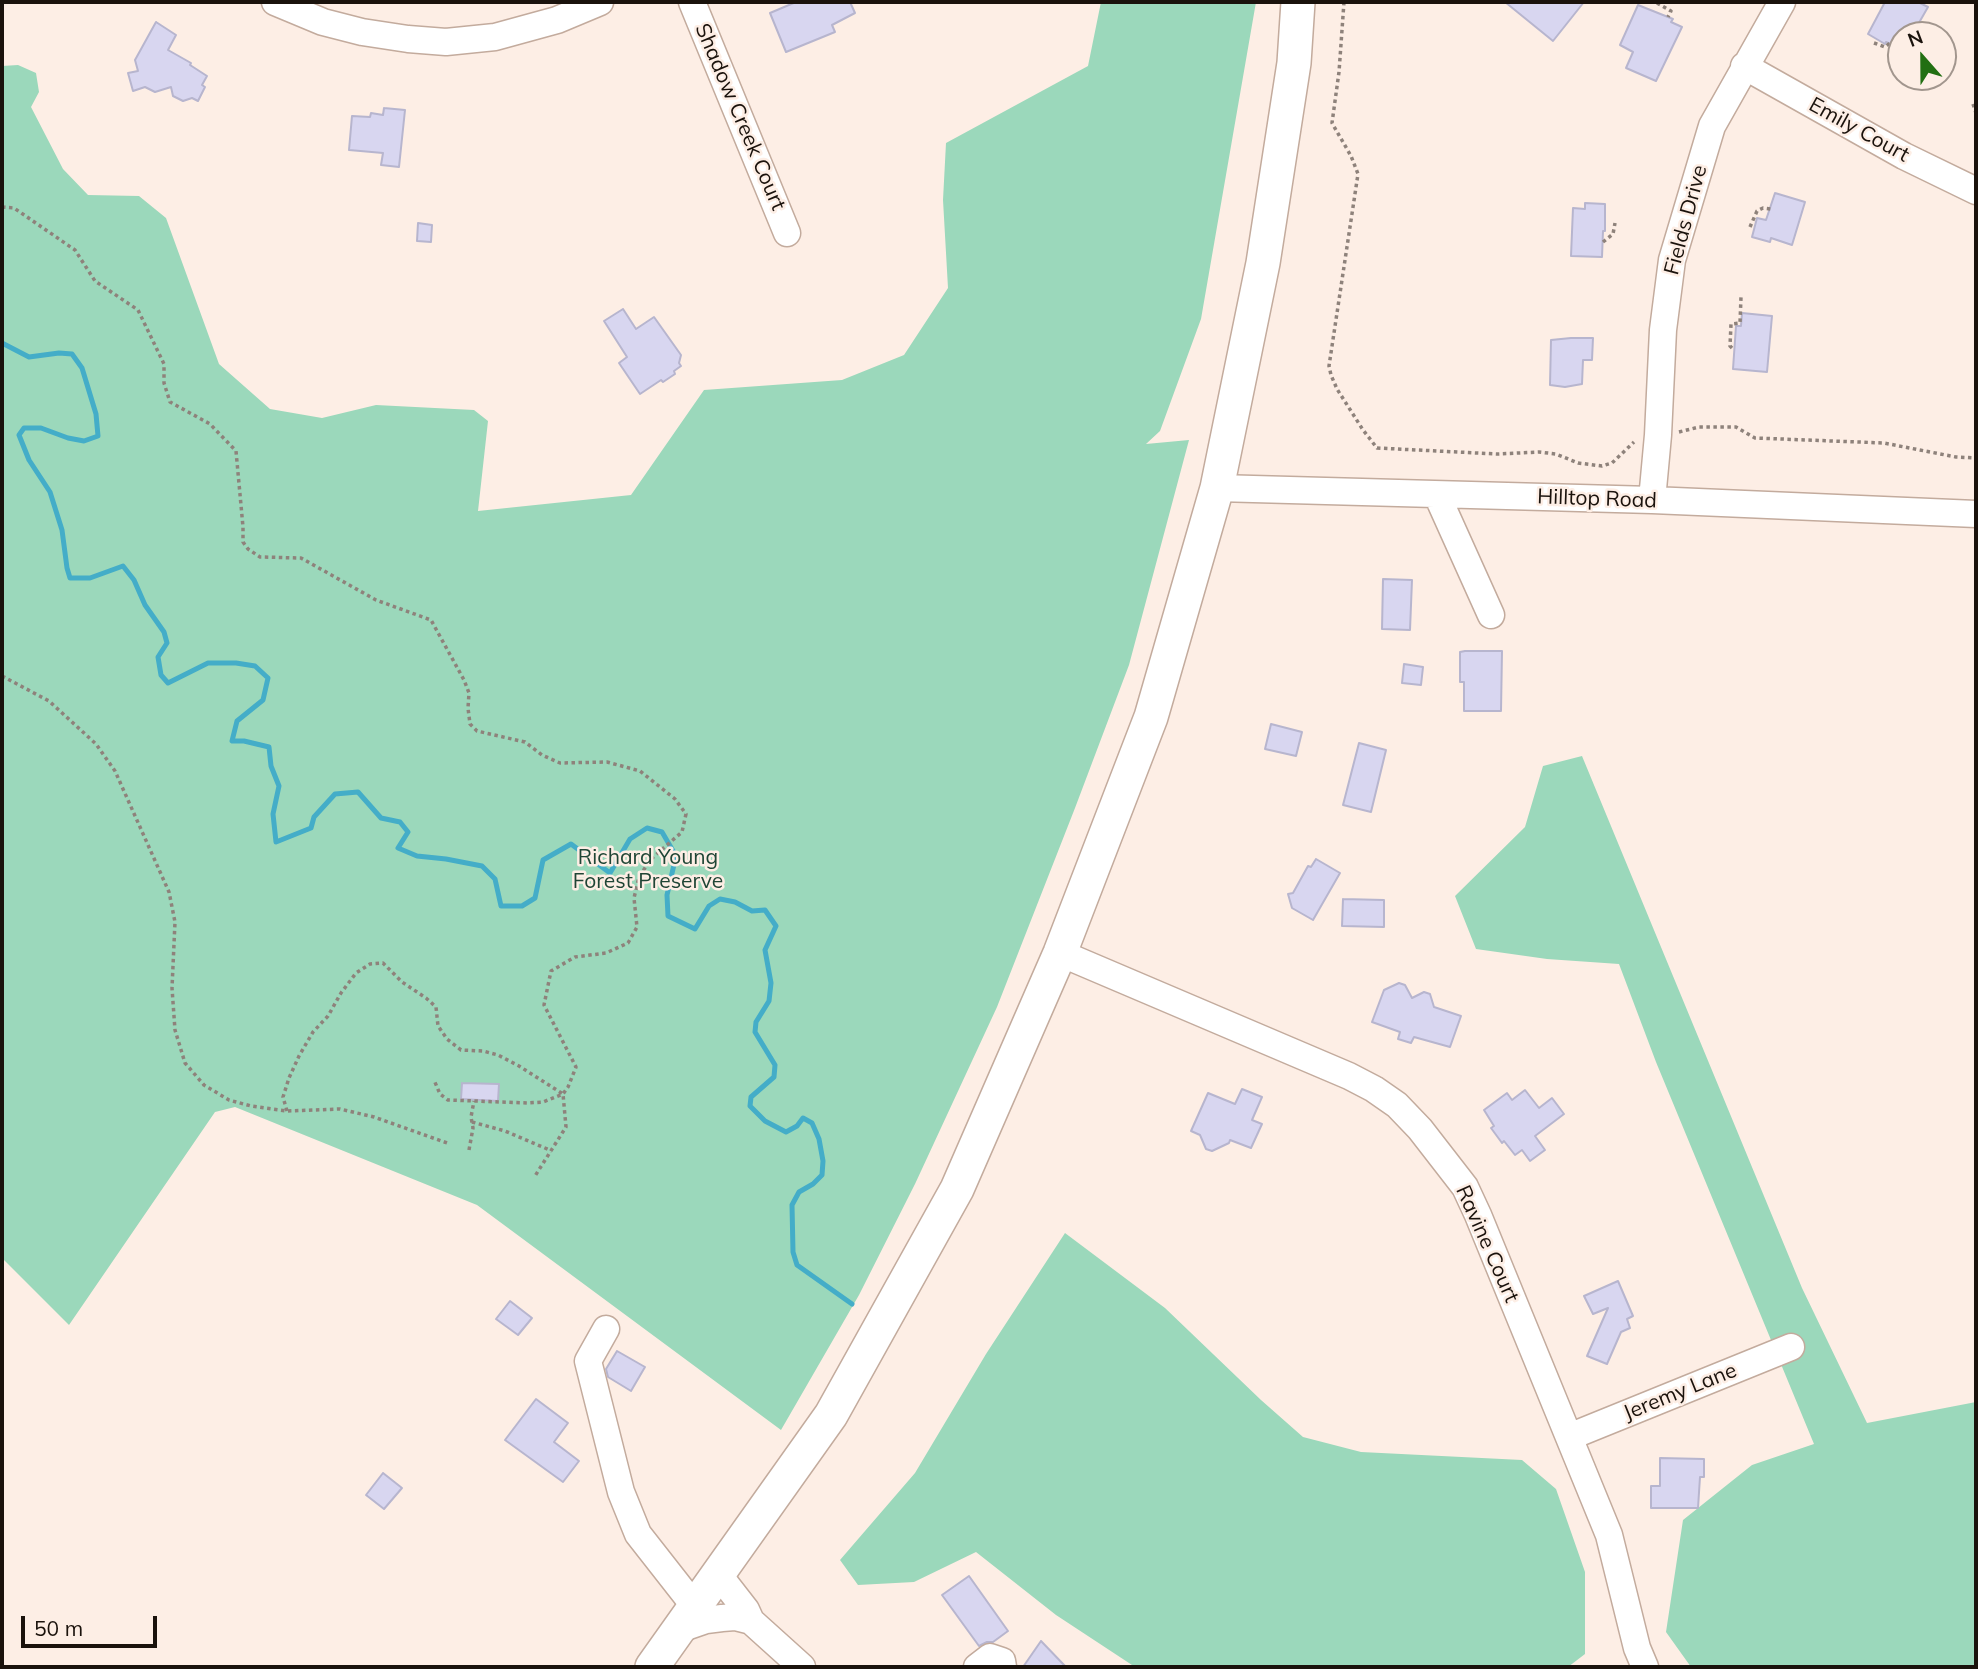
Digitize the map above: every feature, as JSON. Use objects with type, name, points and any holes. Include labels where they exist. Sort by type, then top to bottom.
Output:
[{"type":"main road","points":[[652,1667],[831,1415],[957,1189],[1060,953],[1152,717],[1217,488],[1263,263],[1294,63],[1298,2]]},
{"type":"street","points":[[275,2],[323,22],[362,32],[446,42],[495,37],[557,20],[600,2]]},
{"type":"street","name":"Shadow Creek Court","points":[[692,2],[788,233]]},
{"type":"street","name":"Fields Drive","points":[[1651,500],[1658,435],[1663,330],[1672,260],[1712,126],[1782,2]]},
{"type":"street","name":"Emily Court","points":[[1744,66],[1904,156],[1976,191]]},
{"type":"street","name":"Hilltop Road","points":[[1217,488],[1651,500],[1976,514]]},
{"type":"street","points":[[1437,495],[1491,615]]},
{"type":"street","name":"Ravine Court","points":[[1060,953],[1349,1076],[1397,1105],[1420,1129],[1465,1187],[1478,1215],[1609,1535],[1637,1648],[1645,1667]]},
{"type":"street","points":[[606,1329],[588,1361],[621,1492],[638,1534],[688,1618],[706,1620],[735,1617],[751,1621]]},
{"type":"street","name":"Jeremy Lane","points":[[1569,1437],[1791,1347]]},
{"type":"street","points":[[718,1574],[746,1610],[751,1621],[802,1667]]},
{"type":"street","points":[[977,1667],[990,1657],[1002,1661],[1003,1667]]},
{"type":"path","points":[[1344,2],[1332,123],[1358,174],[1329,366],[1337,389],[1377,448],[1556,454],[1578,463],[1602,466],[1612,463],[1636,441],[1699,427],[1736,427],[1755,438],[1884,443],[1956,457],[1976,458]]},
{"type":"path","points":[[1657,3],[1671,11],[1668,16]]},
{"type":"path","points":[[1874,43],[1887,45]]},
{"type":"path","points":[[1973,104],[1976,113]]},
{"type":"path","points":[[2,207],[14,208],[75,250],[95,281],[138,310],[164,364],[164,383],[170,402],[210,424],[236,451],[243,542],[248,550],[260,557],[301,558],[376,600],[431,620],[464,680],[469,693],[470,724],[477,731],[525,743],[560,763],[607,762],[640,771],[675,799],[686,814],[682,832],[655,855],[639,877],[634,898],[637,928],[628,943],[606,953],[575,957],[551,971],[544,1005],[576,1067],[563,1094],[543,1102],[448,1100],[440,1094],[434,1080]]},
{"type":"path","points":[[1749,227],[1757,211],[1763,208],[1771,209]]},
{"type":"path","points":[[1603,242],[1613,234],[1615,223]]},
{"type":"path","points":[[1732,348],[1731,324],[1740,323],[1741,297]]},
{"type":"path","points":[[2,676],[48,701],[96,744],[115,771],[169,892],[175,922],[172,988],[175,1030],[185,1063],[204,1085],[229,1100],[251,1106],[287,1111],[340,1110],[374,1117],[450,1144]]},
{"type":"path","points":[[287,1111],[283,1097],[289,1078],[313,1032],[328,1016],[356,972],[370,964],[383,963],[402,982],[436,1007],[438,1026],[447,1039],[461,1049],[498,1055],[563,1094]]},
{"type":"path","points":[[536,1176],[566,1127],[563,1094]]},
{"type":"path","points":[[469,1150],[474,1101]]},
{"type":"path","points":[[472,1122],[505,1131],[552,1151]]},
{"type":"green space","name":"Richard Young Forest Preserve","points":[[1101,2],[1256,2],[1201,319],[1160,431],[1146,444],[1189,440],[1129,665],[997,1007],[915,1184],[859,1295],[781,1430],[477,1205],[235,1107],[215,1112],[69,1325],[2,1258],[2,66],[18,65],[36,73],[39,92],[31,107],[63,169],[88,195],[139,196],[166,218],[219,364],[270,409],[322,418],[376,405],[474,410],[488,421],[478,511],[631,495],[704,390],[842,380],[904,355],[948,288],[943,200],[946,143],[1088,66]]},
{"type":"green space","points":[[1582,756],[1802,1288],[1867,1423],[1976,1402],[1976,1667],[1691,1667],[1666,1632],[1683,1520],[1752,1465],[1814,1444],[1656,1062],[1619,964],[1547,959],[1476,949],[1455,896],[1525,827],[1543,766]]},
{"type":"green space","points":[[1065,1233],[1165,1308],[1303,1437],[1361,1452],[1522,1460],[1556,1489],[1585,1572],[1585,1654],[1568,1667],[1131,1667],[1132,1665],[1056,1615],[976,1552],[914,1582],[858,1585],[840,1560],[915,1473],[986,1354]]},
{"type":"building","points":[[796,2],[850,2],[855,13],[832,25],[835,32],[786,52],[770,13]]},
{"type":"building","points":[[1505,2],[1584,2],[1553,41]]},
{"type":"building","points":[[1885,2],[1918,2],[1928,7],[1920,21],[1887,21],[1885,44],[1868,34]]},
{"type":"building","points":[[1638,5],[1673,19],[1671,22],[1682,27],[1656,81],[1626,68],[1633,52],[1620,45]]},
{"type":"building","points":[[156,22],[176,35],[168,50],[207,76],[198,101],[192,98],[183,101],[173,96],[171,87],[155,92],[145,87],[133,91],[128,73],[138,71],[135,60]]},
{"type":"building","points":[[384,108],[405,110],[399,167],[381,165],[383,153],[349,150],[352,116],[370,117],[371,113],[383,115]]},
{"type":"building","points":[[1775,193],[1805,202],[1792,245],[1771,238],[1770,242],[1752,237],[1757,218],[1766,220]]},
{"type":"building","points":[[1585,203],[1605,204],[1602,257],[1571,256],[1573,208],[1585,209]]},
{"type":"building","points":[[418,223],[432,225],[431,242],[417,241]]},
{"type":"building","points":[[623,309],[636,329],[654,317],[681,355],[681,366],[674,371],[675,374],[640,394],[619,363],[627,357],[604,321]]},
{"type":"building","points":[[1742,313],[1772,316],[1767,372],[1733,369],[1736,326],[1741,326]]},
{"type":"building","points":[[1593,338],[1592,360],[1583,360],[1582,384],[1565,387],[1550,385],[1551,340]]},
{"type":"building","points":[[1383,579],[1412,580],[1410,630],[1382,629]]},
{"type":"building","points":[[1502,651],[1501,711],[1464,711],[1460,652]]},
{"type":"building","points":[[1404,664],[1423,667],[1421,685],[1402,683]]},
{"type":"building","points":[[1271,724],[1302,732],[1296,756],[1265,749]]},
{"type":"building","points":[[1359,743],[1386,750],[1371,812],[1343,805]]},
{"type":"building","points":[[1316,859],[1340,873],[1313,920],[1292,908],[1288,894],[1293,893],[1308,866],[1311,867]]},
{"type":"building","points":[[1343,899],[1384,900],[1384,927],[1342,926]]},
{"type":"building","points":[[1399,983],[1405,985],[1412,998],[1424,992],[1430,994],[1434,1007],[1461,1016],[1450,1047],[1414,1037],[1411,1043],[1398,1039],[1400,1032],[1372,1022],[1384,990]]},
{"type":"building","points":[[462,1083],[499,1084],[498,1101],[461,1099]]},
{"type":"building","points":[[1242,1089],[1262,1097],[1252,1120],[1262,1124],[1251,1148],[1230,1140],[1212,1151],[1206,1149],[1200,1135],[1191,1131],[1208,1093],[1235,1104]]},
{"type":"building","points":[[1525,1090],[1539,1108],[1552,1098],[1564,1114],[1535,1136],[1545,1150],[1530,1161],[1522,1150],[1515,1155],[1504,1141],[1502,1143],[1491,1128],[1494,1126],[1484,1110],[1507,1093],[1512,1100]]},
{"type":"building","points":[[1618,1281],[1633,1316],[1627,1319],[1630,1328],[1621,1332],[1607,1364],[1587,1356],[1608,1308],[1593,1314],[1584,1296]]},
{"type":"building","points":[[510,1301],[532,1318],[518,1335],[496,1319]]},
{"type":"building","points":[[617,1351],[645,1367],[631,1391],[608,1377],[606,1369]]},
{"type":"building","points":[[536,1399],[568,1423],[554,1442],[579,1461],[563,1482],[505,1440]]},
{"type":"building","points":[[1660,1458],[1704,1459],[1704,1477],[1700,1477],[1698,1508],[1651,1508],[1651,1486],[1660,1486]]},
{"type":"building","points":[[383,1473],[402,1488],[384,1509],[366,1495]]},
{"type":"building","points":[[969,1576],[1008,1631],[993,1642],[979,1646],[942,1595]]},
{"type":"building","points":[[1041,1641],[1066,1667],[1023,1667]]},
{"type":"waterway","points":[[2,343],[29,357],[72,354],[82,368],[96,414],[98,436],[84,441],[41,428],[24,428],[19,435],[29,460],[50,492],[62,530],[70,578],[90,578],[123,566],[164,632],[167,643],[158,657],[161,675],[168,683],[208,663],[255,666],[268,678],[263,700],[237,721],[232,741],[269,747],[271,766],[279,786],[273,814],[276,842],[311,828],[314,817],[335,794],[358,792],[381,818],[400,822],[408,832],[398,848],[417,856],[482,866],[495,879],[501,906],[522,906],[535,898],[543,860],[571,844],[610,873],[630,839],[647,828],[662,832],[676,856],[667,895],[668,916],[695,929],[709,906],[720,899],[735,902],[752,911],[765,910],[776,926],[765,950],[771,983],[769,1001],[756,1022],[755,1032],[775,1065],[774,1077],[751,1097],[750,1106],[765,1121],[786,1132],[797,1126],[803,1118],[812,1123],[819,1139],[823,1161],[822,1175],[799,1192],[792,1205],[793,1252],[797,1265],[852,1304]]}]
